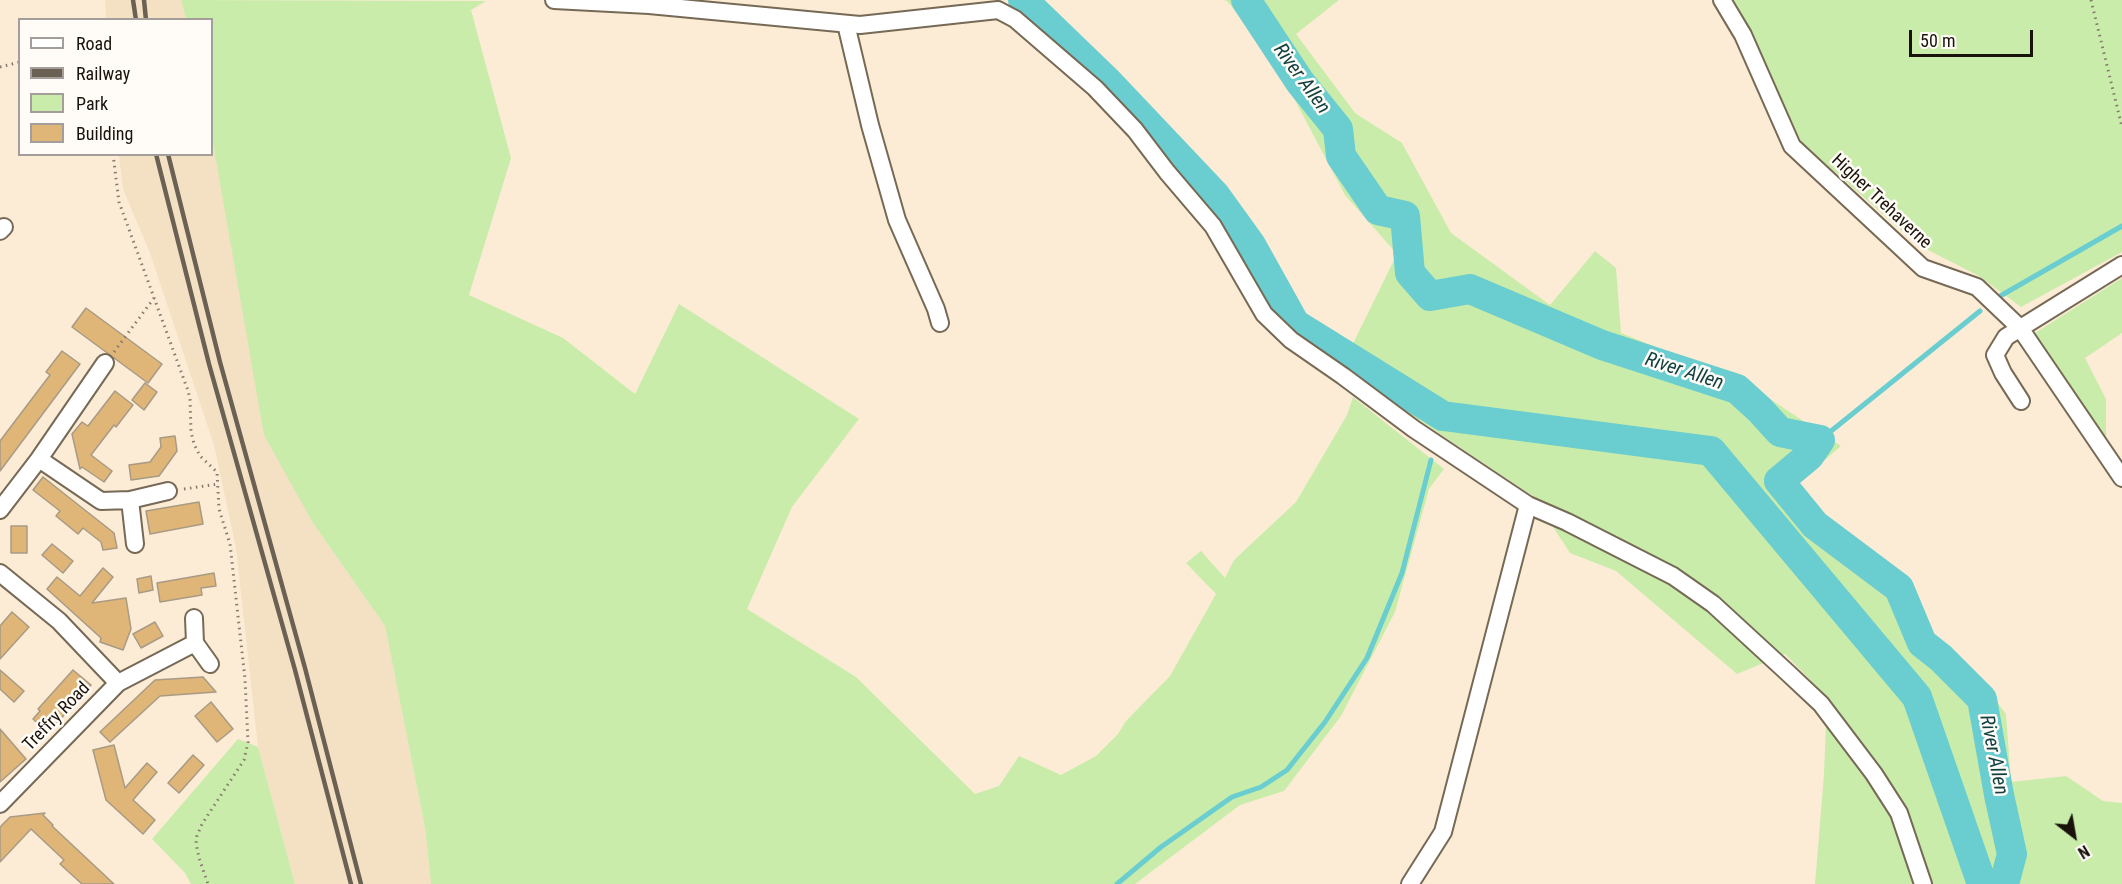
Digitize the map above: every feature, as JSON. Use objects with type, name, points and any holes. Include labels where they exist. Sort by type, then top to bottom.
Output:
[{"type":"street","points":[[554,0],[649,5],[860,25],[998,10],[1015,19],[1095,88],[1135,130],[1213,226],[1264,314],[1291,340],[1414,429],[1528,505],[1567,522],[1673,576],[1713,604],[1821,704],[1874,774],[1899,813],[1923,884]]},
{"type":"street","name":"Higher Trehaverne","points":[[1722,0],[1743,35],[1792,146],[1923,268],[1977,287],[2020,328],[2122,478]]},
{"type":"street","points":[[846,24],[870,125],[897,220],[940,323]]},
{"type":"street","points":[[2021,401],[2003,373],[1995,355],[2006,336],[2122,265]]},
{"type":"street","points":[[0,510],[39,459],[105,363]]},
{"type":"street","points":[[39,459],[101,501],[130,500],[168,491]]},
{"type":"street","points":[[130,500],[135,544]]},
{"type":"street","points":[[1410,884],[1443,832],[1528,505]]},
{"type":"street","name":"Treffry Road","points":[[0,573],[59,621],[118,683]]},
{"type":"street","points":[[194,618],[195,643],[210,664]]},
{"type":"street","name":"Treffry Road","points":[[0,804],[118,683],[195,643]]},
{"type":"path","points":[[2091,0],[2122,127]]},
{"type":"path","points":[[0,68],[18,63]]},
{"type":"path","points":[[113,156],[119,202],[190,398],[190,432],[200,456],[217,472],[219,509],[230,544],[245,680],[248,742],[244,760],[202,824],[197,836],[199,858],[208,884]]},
{"type":"path","points":[[105,363],[154,298]]},
{"type":"path","points":[[168,491],[218,483]]},
{"type":"shaded area","points":[[105,0],[181,0],[186,18],[106,18]]},
{"type":"shaded area","points":[[213,141],[313,523],[385,626],[425,828],[431,884],[295,884],[258,747],[236,548],[214,445],[150,253],[123,189],[119,156],[213,156]]},
{"type":"green space","points":[[181,0],[486,1],[471,10],[511,158],[469,295],[563,338],[635,394],[679,304],[859,419],[792,507],[747,609],[856,677],[975,794],[999,786],[1019,756],[1061,775],[1096,756],[1118,734],[1126,721],[1170,676],[1216,594],[1186,563],[1201,551],[1225,578],[1234,560],[1296,502],[1347,415],[1353,397],[1444,469],[1429,489],[1395,612],[1341,716],[1284,791],[1240,805],[1135,884],[431,884],[425,828],[385,626],[313,523],[264,435],[213,143],[213,18],[186,18]]},
{"type":"green space","points":[[1223,0],[1339,0],[1296,34],[1355,113],[1402,143],[1451,233],[1550,305],[1595,251],[1616,268],[1621,333],[1746,383],[1841,446],[1782,497],[1909,586],[1908,644],[1982,682],[2006,714],[2011,782],[2066,776],[2103,801],[2122,803],[2122,884],[1815,884],[1824,774],[1827,697],[1785,654],[1737,674],[1616,571],[1570,553],[1533,496],[1341,368],[1397,254],[1345,195],[1270,53],[1227,1]]},
{"type":"green space","points":[[1732,0],[2122,0],[2122,252],[2021,307],[1979,276],[1918,245],[1802,143],[1744,19]]},
{"type":"green space","points":[[2122,278],[2122,333],[2085,358],[2106,399],[2106,438],[2035,333]]},
{"type":"green space","points":[[238,739],[258,747],[295,884],[191,884],[185,873],[152,839]]},
{"type":"building","points":[[86,308],[162,364],[148,383],[72,327]]},
{"type":"building","points":[[62,351],[80,364],[0,471],[0,441],[50,375],[46,372]]},
{"type":"building","points":[[145,383],[157,392],[144,410],[132,400]]},
{"type":"building","points":[[115,391],[133,405],[91,455],[112,471],[104,482],[82,467],[80,469],[72,434],[82,422],[88,426]]},
{"type":"building","points":[[175,436],[177,451],[159,476],[131,480],[129,465],[150,462],[161,447],[160,438]]},
{"type":"building","points":[[43,477],[114,533],[117,548],[103,550],[101,542],[83,528],[78,534],[56,516],[60,511],[33,490]]},
{"type":"building","points":[[199,502],[203,524],[150,534],[146,511]]},
{"type":"building","points":[[11,526],[27,526],[27,553],[11,553]]},
{"type":"building","points":[[52,544],[73,561],[63,573],[42,555]]},
{"type":"building","points":[[103,568],[113,577],[92,603],[126,598],[131,629],[123,650],[100,642],[101,638],[47,589],[57,577],[80,596]]},
{"type":"building","points":[[214,573],[216,586],[201,588],[202,595],[160,602],[157,583]]},
{"type":"building","points":[[151,576],[153,590],[139,593],[137,579]]},
{"type":"building","points":[[12,612],[29,627],[0,659],[0,626]]},
{"type":"building","points":[[155,622],[163,636],[141,648],[133,634]]},
{"type":"building","points":[[0,670],[24,691],[14,702],[0,689]]},
{"type":"building","points":[[73,670],[91,685],[56,724],[52,721],[44,729],[33,719],[40,711],[38,709]]},
{"type":"building","points":[[203,677],[216,692],[160,696],[110,742],[100,732],[155,680]]},
{"type":"building","points":[[211,702],[233,729],[217,742],[195,716]]},
{"type":"building","points":[[0,729],[26,759],[0,782]]},
{"type":"building","points":[[114,745],[125,788],[147,763],[157,772],[133,800],[155,820],[143,834],[106,800],[93,750]]},
{"type":"building","points":[[193,755],[204,765],[179,793],[168,783]]},
{"type":"building","points":[[45,813],[43,815],[52,826],[114,884],[82,884],[60,864],[64,860],[31,829],[0,862],[0,827],[10,817]]},
{"type":"waterway","points":[[1023,0],[1108,82],[1215,195],[1251,245],[1295,324],[1443,416],[1711,451],[1917,697],[1982,884]]},
{"type":"waterway","name":"River Allen","points":[[1246,0],[1300,82],[1338,129],[1341,156],[1378,210],[1405,216],[1410,273],[1430,296],[1470,289],[1602,345],[1737,389],[1780,432],[1820,440],[1809,456],[1779,481],[1815,525],[1899,588],[1922,643],[1941,658],[1982,699],[2012,854],[2004,884]]},
{"type":"waterway","points":[[1995,299],[2122,226]]},
{"type":"waterway","points":[[1820,440],[1980,311]]},
{"type":"waterway","points":[[1439,428],[1443,416]]},
{"type":"waterway","points":[[1117,884],[1161,847],[1232,797],[1261,787],[1287,770],[1325,722],[1367,658],[1402,573],[1431,460]]},
{"type":"railway","points":[[133,0],[136,18]]},
{"type":"railway","points":[[144,0],[146,18]]},
{"type":"railway","points":[[157,156],[209,364],[295,670],[351,884]]},
{"type":"railway","points":[[168,156],[220,362],[305,668],[361,884]]}]
